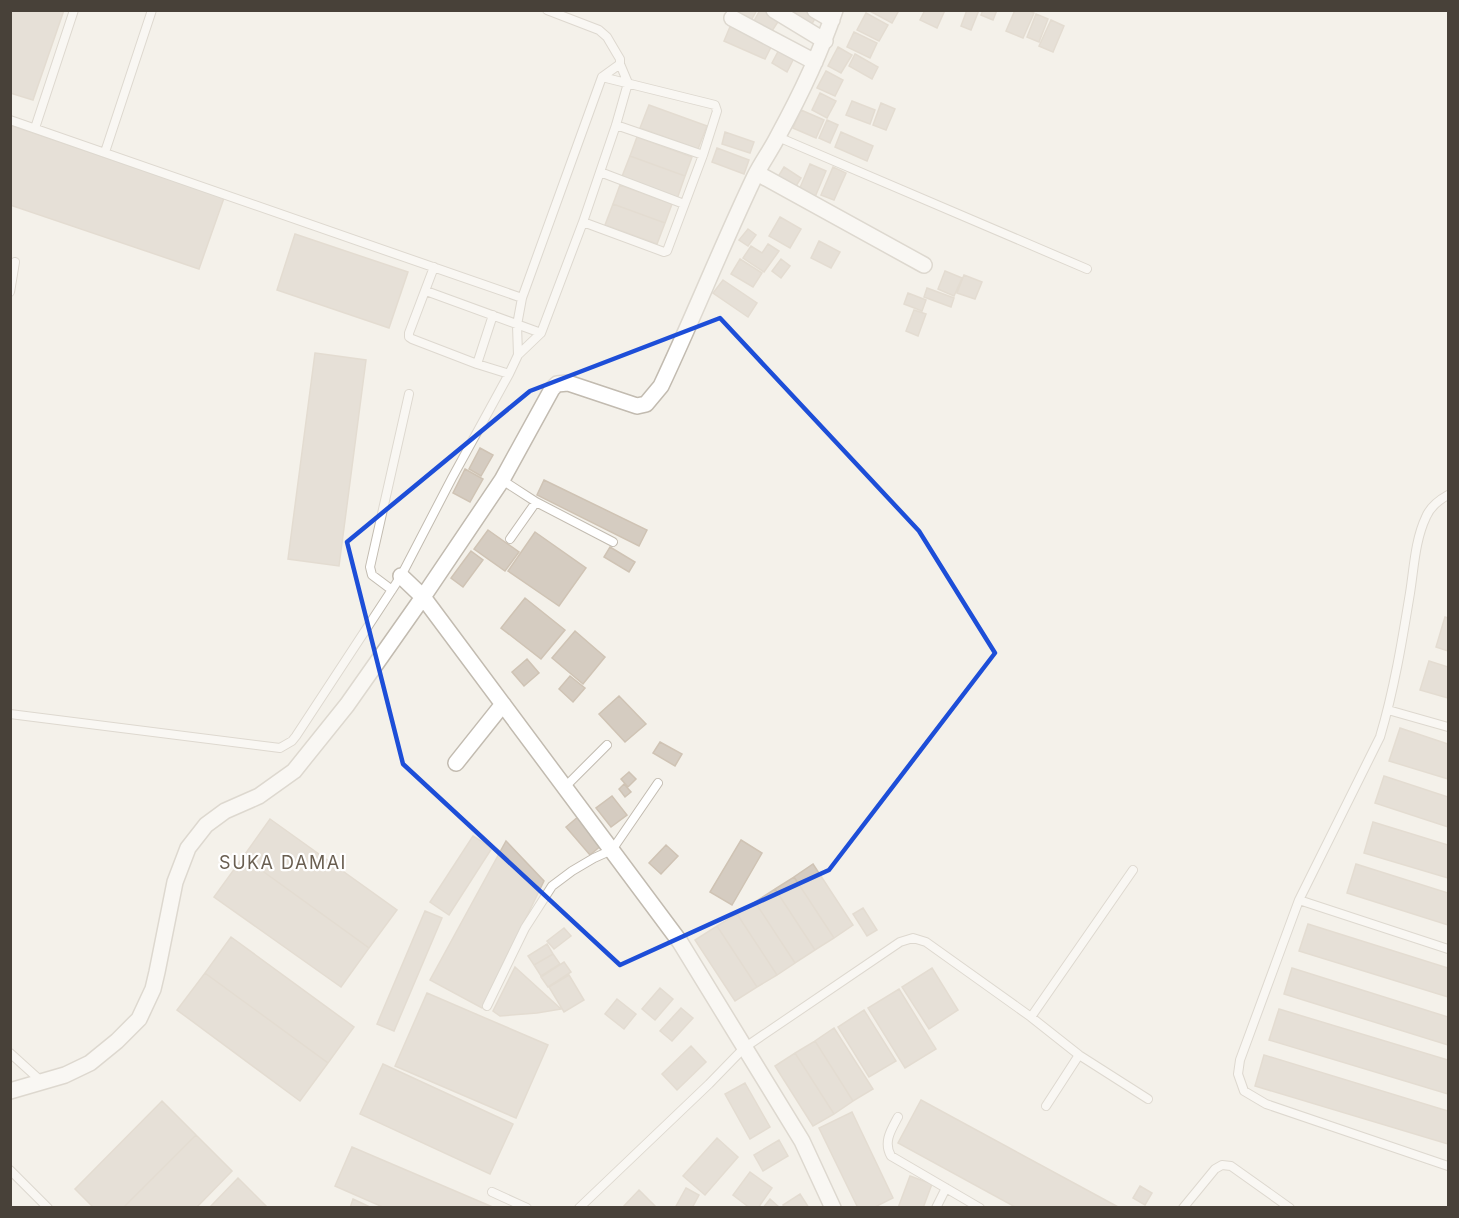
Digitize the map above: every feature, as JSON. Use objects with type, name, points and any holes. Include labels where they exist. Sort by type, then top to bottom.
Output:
[{"type":"street","points":[[774,10],[825,40]]},
{"type":"street","points":[[10,1091],[65,1075],[90,1063],[117,1041],[139,1018],[155,981],[175,882],[188,848],[206,825],[225,811],[259,796],[294,771],[347,705],[502,480],[552,389],[557,384],[568,383],[637,406],[646,404],[661,386],[738,213],[825,40],[833,15],[815,10]]},
{"type":"street","points":[[732,18],[815,62]]},
{"type":"street","points":[[757,173],[924,265]]},
{"type":"street","points":[[397,583],[423,597],[680,942],[802,1141],[833,1208]]},
{"type":"street","points":[[456,762],[502,704]]},
{"type":"lane","points":[[35,128],[74,10]]},
{"type":"lane","points":[[105,152],[153,10]]},
{"type":"lane","points":[[10,714],[280,748],[292,741],[397,583],[518,355],[541,333],[583,222],[616,125],[627,84],[620,59],[607,37],[599,30],[547,10]]},
{"type":"lane","points":[[518,355],[517,325],[522,298],[602,77],[620,64]]},
{"type":"lane","points":[[583,222],[664,252],[669,248],[717,111],[715,105],[602,77]]},
{"type":"lane","points":[[10,120],[522,298]]},
{"type":"lane","points":[[616,125],[703,155]]},
{"type":"lane","points":[[778,137],[1087,269]]},
{"type":"lane","points":[[600,172],[684,204]]},
{"type":"lane","points":[[10,292],[15,262]]},
{"type":"lane","points":[[435,267],[409,337],[509,374]]},
{"type":"lane","points":[[426,291],[541,333]]},
{"type":"lane","points":[[477,364],[493,315]]},
{"type":"lane","points":[[397,583],[372,575],[370,567],[409,394]]},
{"type":"lane","points":[[502,480],[536,502],[613,542]]},
{"type":"lane","points":[[1449,495],[1438,500],[1426,515],[1419,538],[1399,655],[1380,737],[1299,900],[1240,1060],[1238,1074],[1244,1091],[1266,1104],[1449,1166]]},
{"type":"lane","points":[[510,539],[536,502]]},
{"type":"lane","points":[[1388,710],[1449,727]]},
{"type":"lane","points":[[565,787],[607,745]]},
{"type":"lane","points":[[487,1006],[525,928],[552,886],[573,870],[612,850],[658,783]]},
{"type":"lane","points":[[1030,1017],[1132,870]]},
{"type":"lane","points":[[1299,900],[1449,949]]},
{"type":"lane","points":[[579,1208],[744,1048],[900,942],[913,938],[926,942],[1079,1055],[1148,1100]]},
{"type":"lane","points":[[11,1053],[42,1082]]},
{"type":"lane","points":[[1046,1106],[1079,1055]]},
{"type":"lane","points":[[898,1117],[889,1135],[887,1146],[891,1156],[980,1208]]},
{"type":"lane","points":[[1183,1208],[1215,1169],[1222,1165],[1231,1166],[1290,1208]]},
{"type":"lane","points":[[10,1170],[48,1208]]},
{"type":"lane","points":[[936,1208],[946,1188]]},
{"type":"lane","points":[[492,1192],[527,1208]]},
{"type":"highlighted area","points":[[720,318],[919,531],[995,653],[829,870],[620,965],[403,764],[347,542],[530,391]]},
{"type":"building","points":[[10,10],[64,10],[33,100],[10,93]]},
{"type":"building","points":[[739,10],[757,10],[749,24],[735,16]]},
{"type":"building","points":[[760,10],[770,10],[781,17],[772,31],[754,21]]},
{"type":"building","points":[[790,10],[810,10],[817,15],[809,29],[786,17]]},
{"type":"building","points":[[868,10],[895,10],[898,12],[892,23]]},
{"type":"building","points":[[925,10],[945,10],[937,28],[920,20]]},
{"type":"building","points":[[967,10],[979,10],[971,30],[961,26]]},
{"type":"building","points":[[983,10],[997,10],[993,20],[981,15]]},
{"type":"building","points":[[1015,10],[1028,10],[1034,13],[1023,38],[1006,31]]},
{"type":"building","points":[[866,13],[888,25],[879,41],[857,30]]},
{"type":"building","points":[[1036,14],[1048,19],[1039,42],[1027,37]]},
{"type":"building","points":[[1051,20],[1064,26],[1053,52],[1039,46]]},
{"type":"building","points":[[732,22],[774,41],[765,59],[724,41]]},
{"type":"building","points":[[854,32],[877,43],[870,58],[847,47]]},
{"type":"building","points":[[781,46],[796,54],[787,72],[772,63]]},
{"type":"building","points":[[838,47],[852,55],[841,73],[828,66]]},
{"type":"building","points":[[855,54],[878,67],[872,79],[849,66]]},
{"type":"building","points":[[826,71],[843,80],[835,96],[817,88]]},
{"type":"building","points":[[820,93],[836,101],[827,118],[812,110]]},
{"type":"building","points":[[852,101],[875,110],[870,124],[846,115]]},
{"type":"building","points":[[881,103],[895,109],[886,130],[873,125]]},
{"type":"building","points":[[649,105],[707,126],[698,149],[640,128]]},
{"type":"building","points":[[801,110],[824,120],[816,138],[793,128]]},
{"type":"building","points":[[827,120],[838,125],[830,143],[819,138]]},
{"type":"building","points":[[10,125],[224,198],[199,269],[10,205]]},
{"type":"building","points":[[725,132],[754,142],[750,153],[722,144]]},
{"type":"building","points":[[841,132],[873,146],[867,161],[835,147]]},
{"type":"building","points":[[637,137],[692,157],[685,176],[630,156]]},
{"type":"building","points":[[717,148],[749,160],[744,174],[712,162]]},
{"type":"building","points":[[630,156],[685,176],[677,199],[621,179]]},
{"type":"building","points":[[810,164],[826,171],[815,197],[799,190]]},
{"type":"building","points":[[784,167],[801,178],[793,191],[776,180]]},
{"type":"building","points":[[833,167],[846,173],[834,200],[821,195]]},
{"type":"building","points":[[620,185],[672,204],[665,223],[613,204]]},
{"type":"building","points":[[613,204],[665,223],[657,244],[605,225]]},
{"type":"building","points":[[780,217],[801,229],[790,248],[769,236]]},
{"type":"building","points":[[748,229],[756,235],[748,246],[739,240]]},
{"type":"building","points":[[295,234],[408,272],[389,328],[277,290]]},
{"type":"building","points":[[819,241],[840,252],[831,268],[811,258]]},
{"type":"building","points":[[768,244],[779,251],[764,272],[743,258],[751,246],[762,253]]},
{"type":"building","points":[[740,259],[762,273],[753,287],[731,274]]},
{"type":"building","points":[[781,259],[790,266],[781,278],[772,271]]},
{"type":"building","points":[[945,271],[962,278],[954,296],[938,289]]},
{"type":"building","points":[[964,275],[982,282],[975,299],[957,293]]},
{"type":"building","points":[[723,280],[757,303],[748,317],[713,293]]},
{"type":"building","points":[[927,288],[954,298],[951,307],[924,297]]},
{"type":"building","points":[[908,293],[926,300],[922,311],[904,304]]},
{"type":"building","points":[[914,310],[926,314],[918,336],[906,331]]},
{"type":"building","points":[[315,353],[366,360],[339,566],[288,559]]},
{"type":"building","points":[[480,448],[493,455],[481,476],[469,469]]},
{"type":"building","points":[[465,469],[483,479],[470,502],[453,493]]},
{"type":"building","points":[[544,480],[647,530],[639,546],[537,495]]},
{"type":"building","points":[[488,530],[519,552],[505,571],[474,549]]},
{"type":"building","points":[[535,532],[586,568],[559,606],[508,571]]},
{"type":"building","points":[[610,547],[635,562],[629,572],[604,557]]},
{"type":"building","points":[[471,551],[483,560],[463,587],[451,578]]},
{"type":"building","points":[[525,598],[565,630],[541,659],[501,628]]},
{"type":"building","points":[[1445,617],[1448,618],[1448,651],[1436,647]]},
{"type":"building","points":[[575,631],[605,657],[583,684],[552,658]]},
{"type":"building","points":[[527,659],[539,673],[524,686],[512,672]]},
{"type":"building","points":[[1429,661],[1448,667],[1448,698],[1420,690]]},
{"type":"building","points":[[570,676],[585,688],[573,702],[559,689]]},
{"type":"building","points":[[619,696],[646,724],[625,742],[599,714]]},
{"type":"building","points":[[1400,728],[1448,744],[1448,779],[1389,761]]},
{"type":"building","points":[[660,742],[682,754],[675,766],[653,753]]},
{"type":"building","points":[[629,772],[636,779],[628,787],[621,779]]},
{"type":"building","points":[[1384,776],[1448,797],[1448,827],[1375,803]]},
{"type":"building","points":[[624,784],[631,792],[625,797],[619,789]]},
{"type":"building","points":[[612,796],[627,815],[611,827],[596,808]]},
{"type":"building","points":[[579,816],[603,844],[590,855],[566,827]]},
{"type":"building","points":[[270,819],[397,910],[369,948],[243,857]]},
{"type":"building","points":[[1373,822],[1448,845],[1448,878],[1364,853]]},
{"type":"building","points":[[473,836],[492,848],[449,915],[430,902]]},
{"type":"building","points":[[741,840],[762,853],[732,905],[710,892]]},
{"type":"building","points":[[506,841],[544,881],[482,1008],[430,980]]},
{"type":"building","points":[[666,845],[678,856],[661,874],[649,863]]},
{"type":"building","points":[[243,857],[369,948],[341,987],[214,897]]},
{"type":"building","points":[[813,864],[853,925],[834,938],[794,877]]},
{"type":"building","points":[[1356,864],[1448,893],[1448,925],[1347,893]]},
{"type":"building","points":[[794,877],[834,938],[815,950],[775,889]]},
{"type":"building","points":[[775,889],[815,950],[795,963],[755,902]]},
{"type":"building","points":[[755,902],[795,963],[777,975],[737,914]]},
{"type":"building","points":[[863,908],[877,930],[867,936],[853,914]]},
{"type":"building","points":[[425,911],[442,918],[394,1031],[377,1024]]},
{"type":"building","points":[[737,914],[777,975],[757,987],[717,926]]},
{"type":"building","points":[[1308,924],[1448,968],[1448,997],[1299,951]]},
{"type":"building","points":[[717,926],[757,987],[735,1001],[695,940]]},
{"type":"building","points":[[564,928],[571,936],[554,949],[547,941]]},
{"type":"building","points":[[231,937],[354,1027],[328,1063],[205,973]]},
{"type":"building","points":[[547,944],[553,954],[534,965],[528,956]]},
{"type":"building","points":[[553,954],[560,964],[541,976],[534,965]]},
{"type":"building","points":[[564,962],[571,972],[548,987],[541,977]]},
{"type":"building","points":[[515,967],[561,1009],[500,1016],[493,1011]]},
{"type":"building","points":[[932,968],[958,1010],[929,1029],[902,987]]},
{"type":"building","points":[[1292,968],[1448,1017],[1448,1045],[1284,994]]},
{"type":"building","points":[[205,973],[328,1063],[300,1101],[177,1010]]},
{"type":"building","points":[[569,975],[584,1000],[564,1012],[549,987]]},
{"type":"building","points":[[660,988],[673,999],[655,1020],[642,1009]]},
{"type":"building","points":[[899,989],[936,1049],[905,1068],[868,1008]]},
{"type":"building","points":[[427,993],[548,1045],[516,1118],[395,1066]]},
{"type":"building","points":[[617,999],[636,1014],[624,1029],[605,1014]]},
{"type":"building","points":[[681,1008],[693,1018],[672,1041],[660,1031]]},
{"type":"building","points":[[1279,1009],[1448,1060],[1448,1094],[1269,1040]]},
{"type":"building","points":[[864,1010],[896,1061],[869,1077],[838,1027]]},
{"type":"building","points":[[834,1028],[873,1089],[853,1101],[815,1041]]},
{"type":"building","points":[[815,1041],[853,1101],[834,1114],[795,1053]]},
{"type":"building","points":[[691,1046],[706,1062],[677,1090],[662,1074]]},
{"type":"building","points":[[795,1053],[834,1114],[813,1126],[775,1066]]},
{"type":"building","points":[[1264,1055],[1448,1111],[1448,1144],[1255,1086]]},
{"type":"building","points":[[383,1064],[513,1124],[490,1174],[360,1114]]},
{"type":"building","points":[[745,1083],[770,1127],[750,1139],[725,1094]]},
{"type":"building","points":[[921,1100],[1120,1208],[1017,1208],[898,1143]]},
{"type":"building","points":[[162,1101],[196,1135],[123,1208],[94,1208],[75,1189]]},
{"type":"building","points":[[852,1112],[893,1198],[873,1208],[858,1208],[819,1128]]},
{"type":"building","points":[[196,1135],[232,1171],[196,1208],[123,1208]]},
{"type":"building","points":[[717,1138],[738,1157],[705,1195],[683,1176]]},
{"type":"building","points":[[779,1140],[788,1156],[763,1171],[754,1155]]},
{"type":"building","points":[[352,1147],[495,1208],[385,1208],[335,1186]]},
{"type":"building","points":[[750,1172],[772,1188],[758,1208],[750,1208],[733,1195]]},
{"type":"building","points":[[910,1176],[932,1184],[923,1208],[898,1208]]},
{"type":"building","points":[[238,1178],[268,1208],[209,1208]]},
{"type":"building","points":[[1140,1186],[1152,1193],[1145,1205],[1133,1198]]},
{"type":"building","points":[[686,1188],[699,1195],[692,1208],[675,1208]]},
{"type":"building","points":[[639,1190],[657,1208],[622,1208]]},
{"type":"building","points":[[800,1194],[809,1208],[785,1208],[783,1205]]},
{"type":"building","points":[[353,1199],[372,1208],[350,1208]]},
{"type":"building","points":[[770,1199],[780,1208],[763,1208]]},
{"type":"district","name":"SUKA DAMAI","points":[[283,862]]}]
